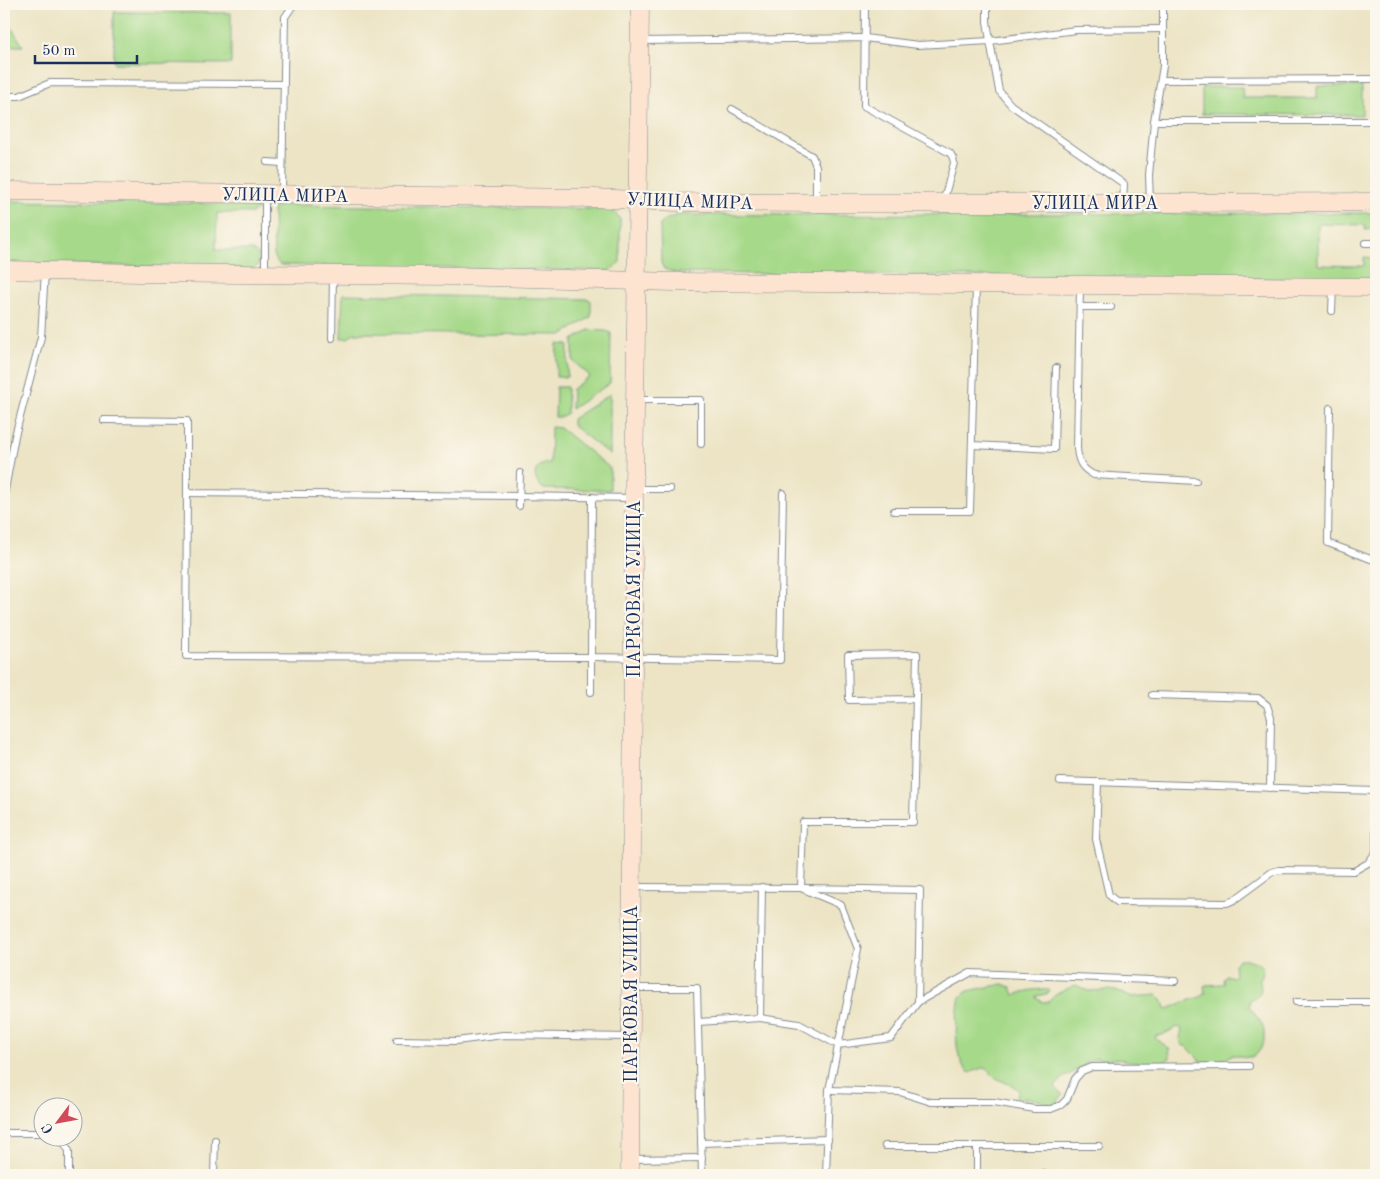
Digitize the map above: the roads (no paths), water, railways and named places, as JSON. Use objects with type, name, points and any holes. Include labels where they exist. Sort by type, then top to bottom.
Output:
[{"type":"main road","name":"ПАРКОВАЯ УЛИЦА","points":[[630,1167],[634,494],[640,4]]},
{"type":"main road","name":"УЛИЦА МИРА","points":[[4,191],[594,198],[675,202],[1376,202]]},
{"type":"main road","points":[[4,270],[451,276],[685,282],[1376,287]]},
{"type":"lane","points":[[265,274],[274,195],[282,163],[285,17],[294,4]]},
{"type":"lane","points":[[865,4],[864,106],[950,153],[954,163],[942,203]]},
{"type":"lane","points":[[987,4],[987,21],[999,91],[1011,105],[1124,184],[1124,203]]},
{"type":"lane","points":[[1150,203],[1149,175],[1154,120],[1163,66],[1163,4]]},
{"type":"lane","points":[[640,41],[865,38],[918,45],[990,41],[1076,30],[1163,30]]},
{"type":"lane","points":[[1161,80],[1376,79]]},
{"type":"lane","points":[[4,96],[19,96],[50,83],[284,84]]},
{"type":"lane","points":[[732,109],[812,156],[816,166],[816,203]]},
{"type":"lane","points":[[1154,120],[1376,121]]},
{"type":"lane","points":[[267,162],[282,163]]},
{"type":"lane","points":[[1365,243],[1376,243]]},
{"type":"lane","points":[[4,495],[7,460],[41,337],[46,271]]},
{"type":"lane","points":[[332,338],[333,275]]},
{"type":"lane","points":[[894,512],[970,511],[976,285]]},
{"type":"lane","points":[[1080,286],[1077,448],[1081,465],[1094,475],[1196,481]]},
{"type":"lane","points":[[1332,311],[1333,286]]},
{"type":"lane","points":[[1080,307],[1111,308]]},
{"type":"lane","points":[[972,446],[1054,450],[1056,368]]},
{"type":"lane","points":[[636,400],[701,400],[701,444]]},
{"type":"lane","points":[[1330,408],[1328,543],[1376,561]]},
{"type":"lane","points":[[104,420],[187,421],[186,656],[591,657],[780,660],[783,493]]},
{"type":"lane","points":[[519,506],[520,473]]},
{"type":"lane","points":[[187,494],[592,497],[670,489]]},
{"type":"lane","points":[[590,692],[592,497]]},
{"type":"lane","points":[[801,888],[803,822],[913,822],[916,699],[917,654],[848,655],[849,700],[916,699]]},
{"type":"lane","points":[[1152,695],[1258,698],[1268,706],[1271,718],[1270,788]]},
{"type":"lane","points":[[1060,781],[1376,791]]},
{"type":"lane","points":[[1098,782],[1096,839],[1109,895],[1117,902],[1227,903],[1234,900],[1272,872],[1279,870],[1354,871],[1368,864],[1376,852],[1376,828]]},
{"type":"lane","points":[[632,886],[920,890],[918,1002]]},
{"type":"lane","points":[[760,1018],[762,888]]},
{"type":"lane","points":[[801,888],[841,905],[858,949],[830,1090],[826,1175]]},
{"type":"lane","points":[[698,1022],[760,1018],[799,1024],[838,1045],[892,1038],[918,1002],[970,973],[1175,981]]},
{"type":"lane","points":[[631,988],[697,988],[702,1175]]},
{"type":"lane","points":[[1296,1002],[1376,1002]]},
{"type":"lane","points":[[397,1040],[456,1041],[503,1035],[631,1037]]},
{"type":"lane","points":[[830,1090],[900,1092],[931,1102],[994,1102],[1051,1109],[1061,1105],[1067,1099],[1074,1080],[1082,1071],[1092,1067],[1249,1066]]},
{"type":"lane","points":[[4,1133],[32,1133]]},
{"type":"lane","points":[[701,1142],[828,1139]]},
{"type":"lane","points":[[214,1175],[215,1140]]},
{"type":"lane","points":[[66,1146],[69,1151],[69,1175]]},
{"type":"lane","points":[[885,1146],[1099,1146]]},
{"type":"lane","points":[[977,1146],[977,1175]]},
{"type":"lane","points":[[630,1167],[702,1158]]}]
